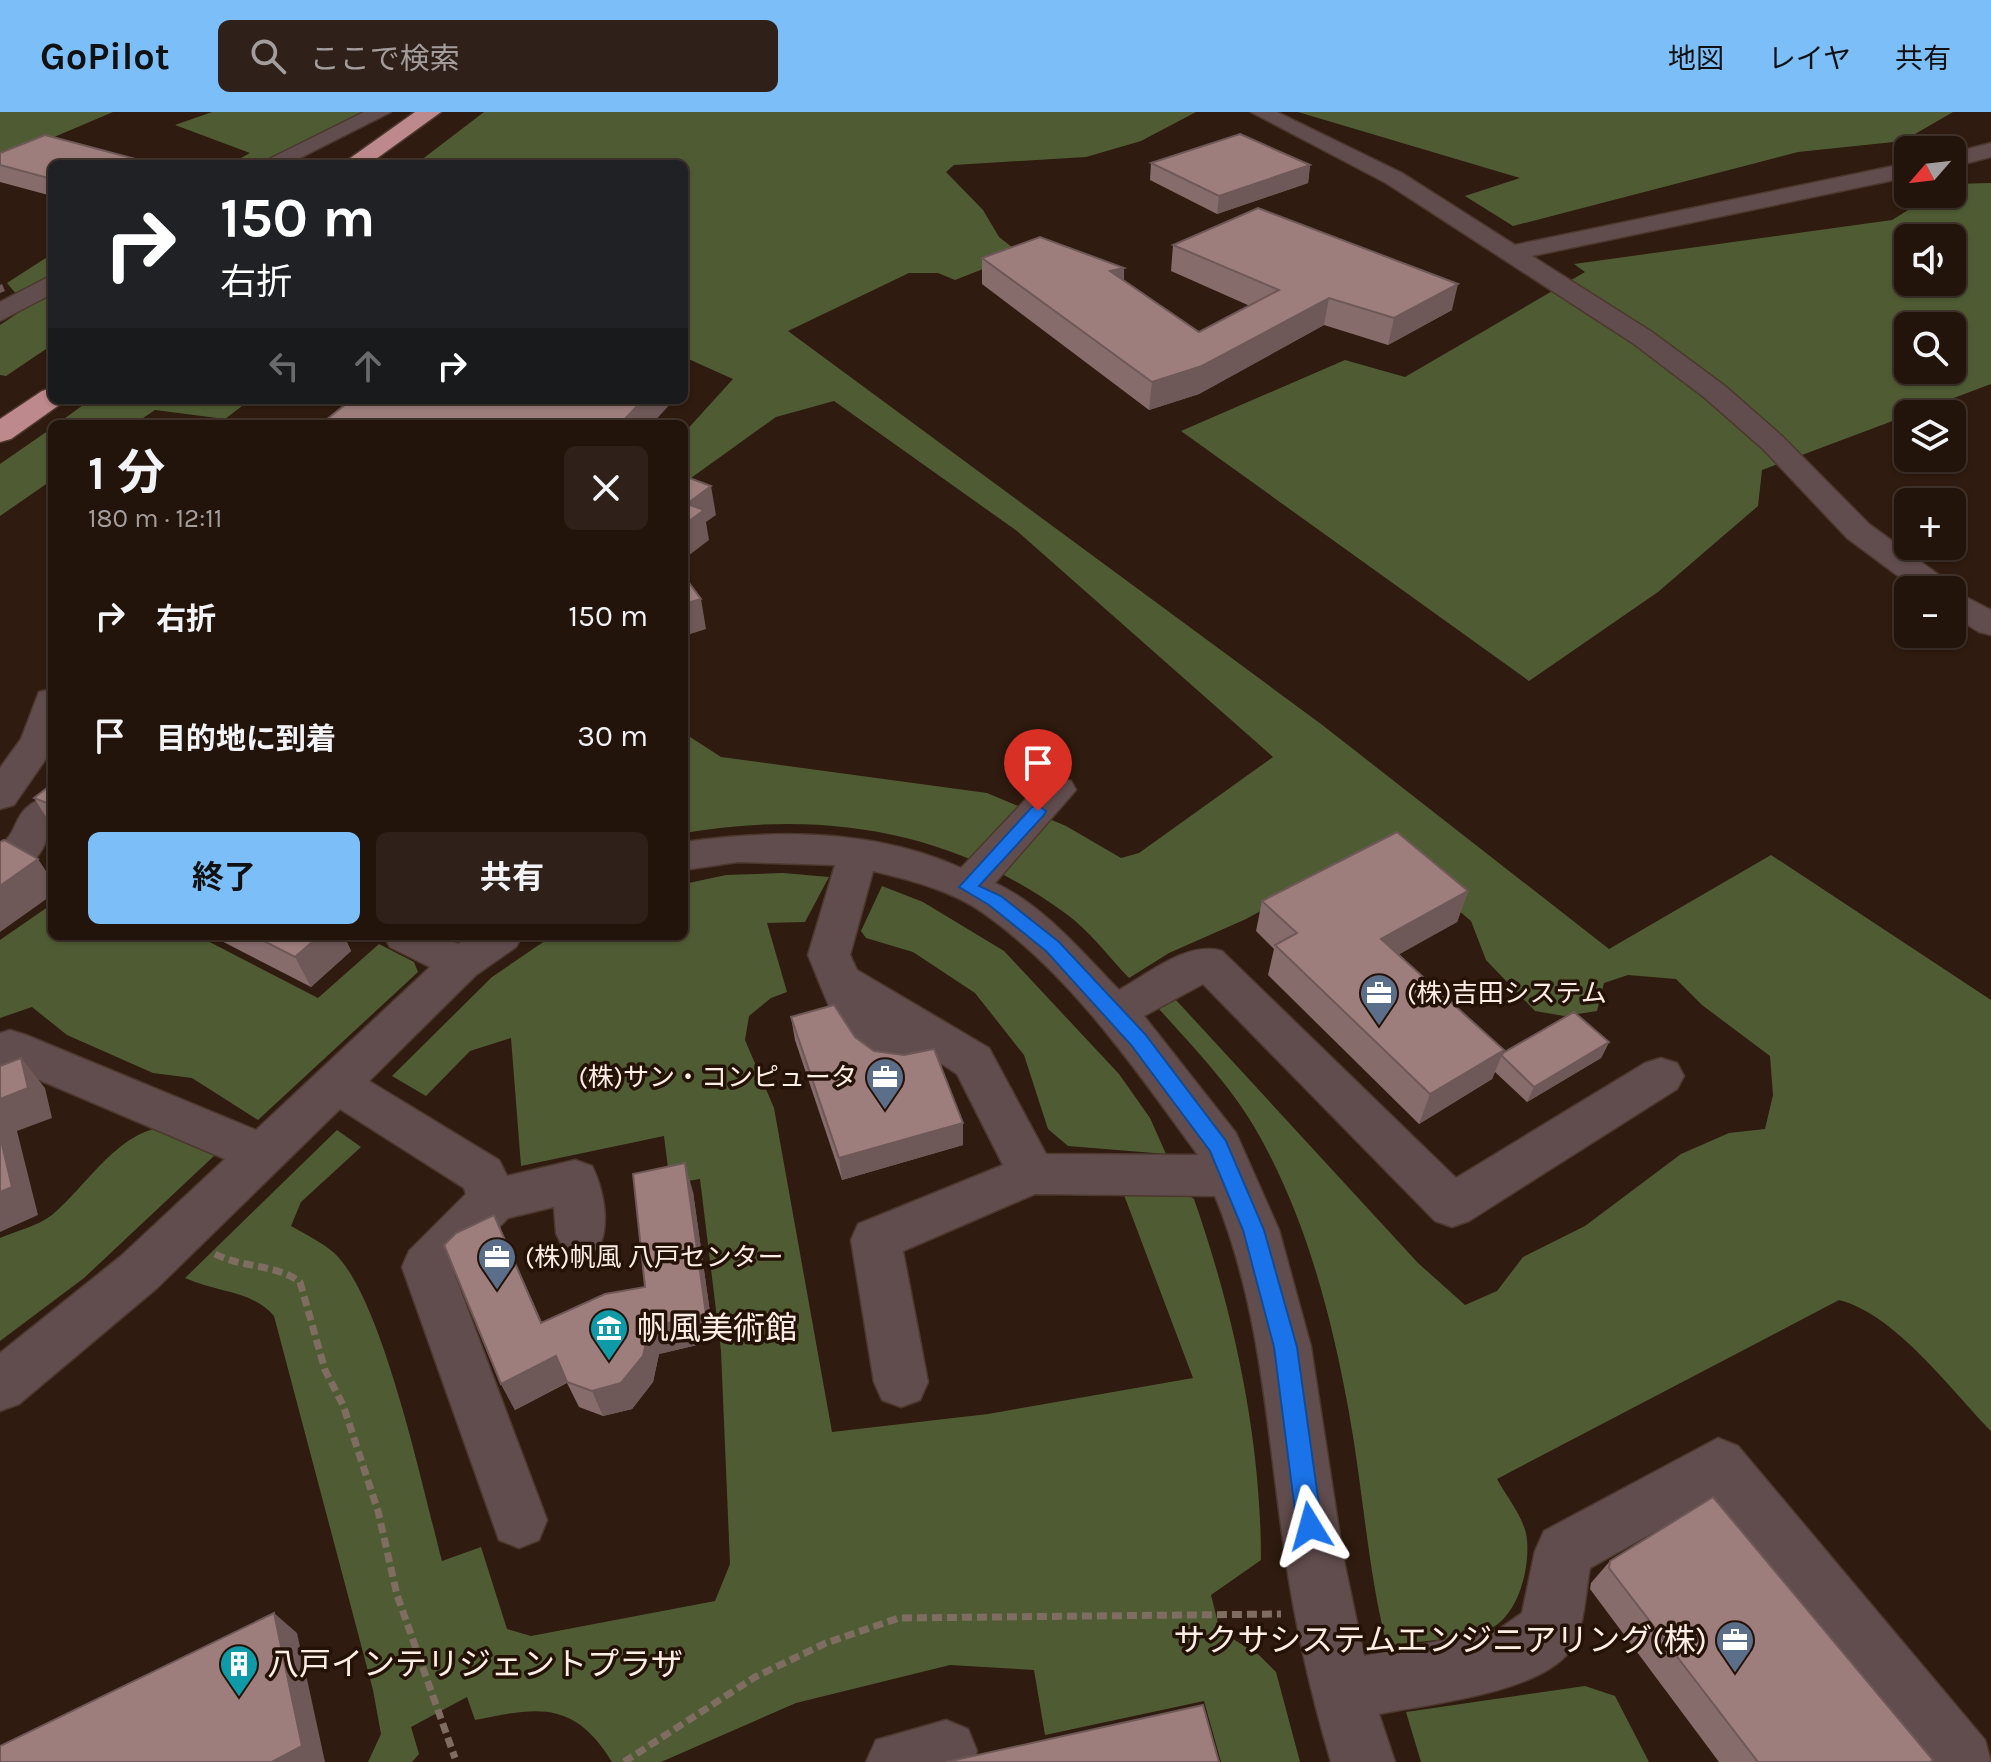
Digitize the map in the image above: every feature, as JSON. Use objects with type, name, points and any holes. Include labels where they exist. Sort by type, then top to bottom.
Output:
[{"type":"highway","points":[[360,160],[430,112]]},
{"type":"highway","points":[[388,160],[456,112]]},
{"type":"highway","points":[[0,408],[48,375]]},
{"type":"highway","points":[[0,433],[48,400]]},
{"type":"street","points":[[279,160],[381,112]]},
{"type":"street","points":[[1261,112],[1380,171],[1643,338],[1715,392],[1773,443],[1858,531],[1919,576]]},
{"type":"street","points":[[1966,156],[1991,150]]},
{"type":"street","points":[[1511,253],[1894,173]]},
{"type":"street","points":[[0,313],[48,285]]},
{"type":"street","points":[[1966,609],[1991,625]]},
{"type":"street","points":[[0,796],[39,741],[48,713]]},
{"type":"street","points":[[967,887],[1057,790]]},
{"type":"street","points":[[0,865],[22,850],[29,816]]},
{"type":"street","points":[[688,855],[738,848],[799,847],[858,853],[936,873],[995,900],[1052,947],[1138,1039],[1219,1147],[1254,1230],[1285,1347],[1314,1556],[1341,1691],[1363,1762]]},
{"type":"street","points":[[858,853],[829,955],[873,1046],[896,1058],[925,1054],[945,1043],[973,1061],[1032,1174]]},
{"type":"street","points":[[413,940],[461,964]]},
{"type":"street","points":[[0,1386],[139,1272],[461,964],[495,940]]},
{"type":"street","points":[[1113,1013],[1207,962],[1452,1206],[1661,1076]]},
{"type":"street","points":[[0,1052],[10,1048],[264,1154]]},
{"type":"street","points":[[335,1083],[482,1174],[493,1200]]},
{"type":"street","points":[[901,1382],[876,1240],[1032,1174],[1231,1176]]},
{"type":"street","points":[[519,1520],[427,1267],[493,1200],[575,1181],[581,1233]]},
{"type":"street","points":[[1341,1691],[1511,1657],[1548,1631],[1564,1551],[1718,1465],[1963,1762]]},
{"type":"path","points":[[209,1251],[228,1261],[288,1273],[300,1282],[325,1370],[343,1405],[378,1511],[397,1595],[421,1655],[455,1758]]},
{"type":"path","points":[[624,1762],[672,1727],[756,1678],[858,1628],[899,1618],[1293,1614]]},
{"type":"green space","points":[[0,112],[113,112],[0,160]]},
{"type":"green space","points":[[212,112],[366,112],[300,160],[237,160],[250,153],[175,125]]},
{"type":"green space","points":[[484,112],[1196,112],[1141,141],[1086,157],[954,165],[946,172],[983,210],[999,237],[1021,254],[955,280],[938,273],[909,273],[788,331],[1321,724],[1609,949],[1771,855],[1991,1000],[1991,1431],[1901,1337],[1860,1308],[1839,1300],[1497,1479],[1526,1532],[1526,1565],[1513,1606],[1505,1617],[1485,1631],[1387,1646],[1341,1372],[1325,1303],[1304,1234],[1250,1119],[1213,1070],[1159,1009],[1176,1000],[1418,1263],[1465,1305],[1497,1291],[1523,1257],[1585,1226],[1681,1154],[1729,1133],[1765,1129],[1773,1095],[1770,1056],[1702,1005],[1676,979],[1628,975],[1604,983],[1597,1011],[1564,1016],[1535,1011],[1486,960],[1471,921],[1395,857],[1343,866],[1246,919],[1169,953],[1129,978],[1065,913],[1021,885],[976,862],[930,845],[883,833],[835,826],[735,826],[688,832],[688,736],[721,757],[987,793],[1066,826],[1121,858],[1139,853],[1273,757],[1017,531],[834,401],[776,417],[688,480],[688,429],[733,379],[688,359],[688,160],[421,160]]},
{"type":"green space","points":[[1298,112],[1953,112],[1912,136],[1894,136],[1894,142],[1798,152],[1513,226],[1465,196],[1520,178]]},
{"type":"green space","points":[[1991,183],[1991,384],[1948,400],[1894,400],[1894,420],[1762,470],[1758,506],[1658,592],[1529,681],[1181,431],[1345,360],[1405,377],[1585,272],[1574,264],[1892,220],[1911,208],[1966,208],[1966,184]]},
{"type":"green space","points":[[48,257],[48,348],[6,376],[0,375],[0,325],[27,307],[7,283]]},
{"type":"green space","points":[[84,404],[245,404],[225,419],[155,410],[140,420],[62,420]]},
{"type":"green space","points":[[48,431],[48,483],[0,516],[0,464]]},
{"type":"green space","points":[[783,873],[829,877],[805,922],[767,923],[787,992],[771,998],[749,1016],[745,1040],[774,1108],[832,1432],[988,1414],[1193,1378],[1124,1195],[1181,1190],[1194,1199],[1233,1331],[1250,1422],[1260,1514],[1261,1560],[1211,1595],[1220,1631],[1259,1655],[1276,1672],[1300,1762],[1221,1762],[1204,1701],[1045,1735],[1034,1670],[950,1665],[796,1703],[661,1762],[612,1762],[583,1727],[553,1713],[518,1712],[475,1720],[467,1697],[411,1727],[419,1754],[412,1762],[368,1762],[381,1734],[373,1690],[274,1316],[255,1301],[185,1278],[337,1130],[361,1147],[301,1202],[291,1226],[333,1252],[351,1275],[368,1309],[399,1397],[442,1561],[481,1547],[507,1629],[531,1636],[715,1601],[730,1564],[721,1351],[700,1179],[670,1184],[664,1136],[521,1166],[511,1038],[470,1051],[426,1096],[392,1076],[492,977],[546,940],[688,940],[688,883],[726,875]]},
{"type":"green space","points":[[882,886],[923,902],[1004,951],[1119,1074],[1150,1118],[1166,1154],[1068,1146],[1048,1129],[1024,1055],[975,993],[913,952],[866,938],[861,931]]},
{"type":"green space","points":[[48,907],[48,940],[206,940],[318,998],[379,944],[414,962],[418,972],[258,1120],[192,1078],[153,1073],[67,1035],[32,1007],[0,1018],[0,940]]},
{"type":"green space","points":[[164,1127],[215,1155],[84,1278],[0,1341],[0,1238],[52,1215],[103,1162],[131,1139]]},
{"type":"green space","points":[[1585,1686],[1615,1696],[1649,1762],[1421,1762],[1406,1712]]},
{"type":"building","points":[[1240,134],[1310,165],[1219,196],[1151,163]]},
{"type":"building","points":[[45,135],[139,160],[48,160],[48,178],[0,165],[0,153]]},
{"type":"building","points":[[1258,208],[1458,284],[1394,318],[1329,298],[1202,366],[1152,382],[982,258],[1040,237],[1124,268],[1110,271],[1199,332],[1279,290],[1173,245]]},
{"type":"building","points":[[346,404],[639,404],[624,420],[326,420]]},
{"type":"building","points":[[688,477],[711,486],[688,503]]},
{"type":"building","points":[[688,504],[704,510],[688,522]]},
{"type":"building","points":[[688,581],[701,599],[688,603]]},
{"type":"building","points":[[48,787],[48,803],[34,798]]},
{"type":"building","name":"(株)吉田システム","points":[[1397,832],[1468,891],[1381,939],[1504,1050],[1430,1094],[1275,945],[1297,933],[1262,901]]},
{"type":"building","points":[[4,840],[38,859],[0,886],[0,842]]},
{"type":"building","points":[[262,940],[314,940],[295,957]]},
{"type":"building","name":"(株)サン・コンピュータ","points":[[834,1005],[855,1037],[874,1051],[904,1055],[934,1049],[963,1123],[839,1158],[791,1017]]},
{"type":"building","points":[[1574,1012],[1609,1042],[1534,1087],[1502,1056],[1503,1053]]},
{"type":"building","points":[[21,1058],[28,1088],[0,1099],[0,1066]]},
{"type":"building","points":[[0,1136],[12,1187],[0,1192]]},
{"type":"building","name":"(株)帆風 八戸センター","points":[[685,1163],[706,1314],[650,1327],[643,1356],[621,1383],[592,1391],[567,1382],[556,1356],[501,1384],[444,1245],[456,1233],[494,1215],[541,1323],[605,1294],[645,1287],[633,1174]]},
{"type":"building","name":"サクサシステムエンジニアリング(株)","points":[[1713,1497],[1933,1760],[1758,1762],[1609,1568],[1610,1561]]},
{"type":"building","name":"八戸インテリジェントプラザ","points":[[274,1613],[302,1746],[272,1762],[0,1762],[0,1746]]},
{"type":"building","points":[[1203,1705],[1219,1762],[946,1762]]},
{"type":"place","name":"(株)吉田システム","points":[[1379,1027]]},
{"type":"place","name":"(株)サン・コンピュータ","points":[[885,1111]]},
{"type":"place","name":"(株)帆風 八戸センター","points":[[497,1291]]},
{"type":"place","name":"帆風美術館","points":[[609,1362]]},
{"type":"place","name":"サクサシステムエンジニアリング(株)","points":[[1735,1674]]},
{"type":"place","name":"八戸インテリジェントプラザ","points":[[239,1698]]},
{"type":"route","points":[[1038,811],[967,887],[995,900],[1052,947],[1138,1039],[1219,1147],[1254,1230],[1285,1347],[1310,1526]]}]
